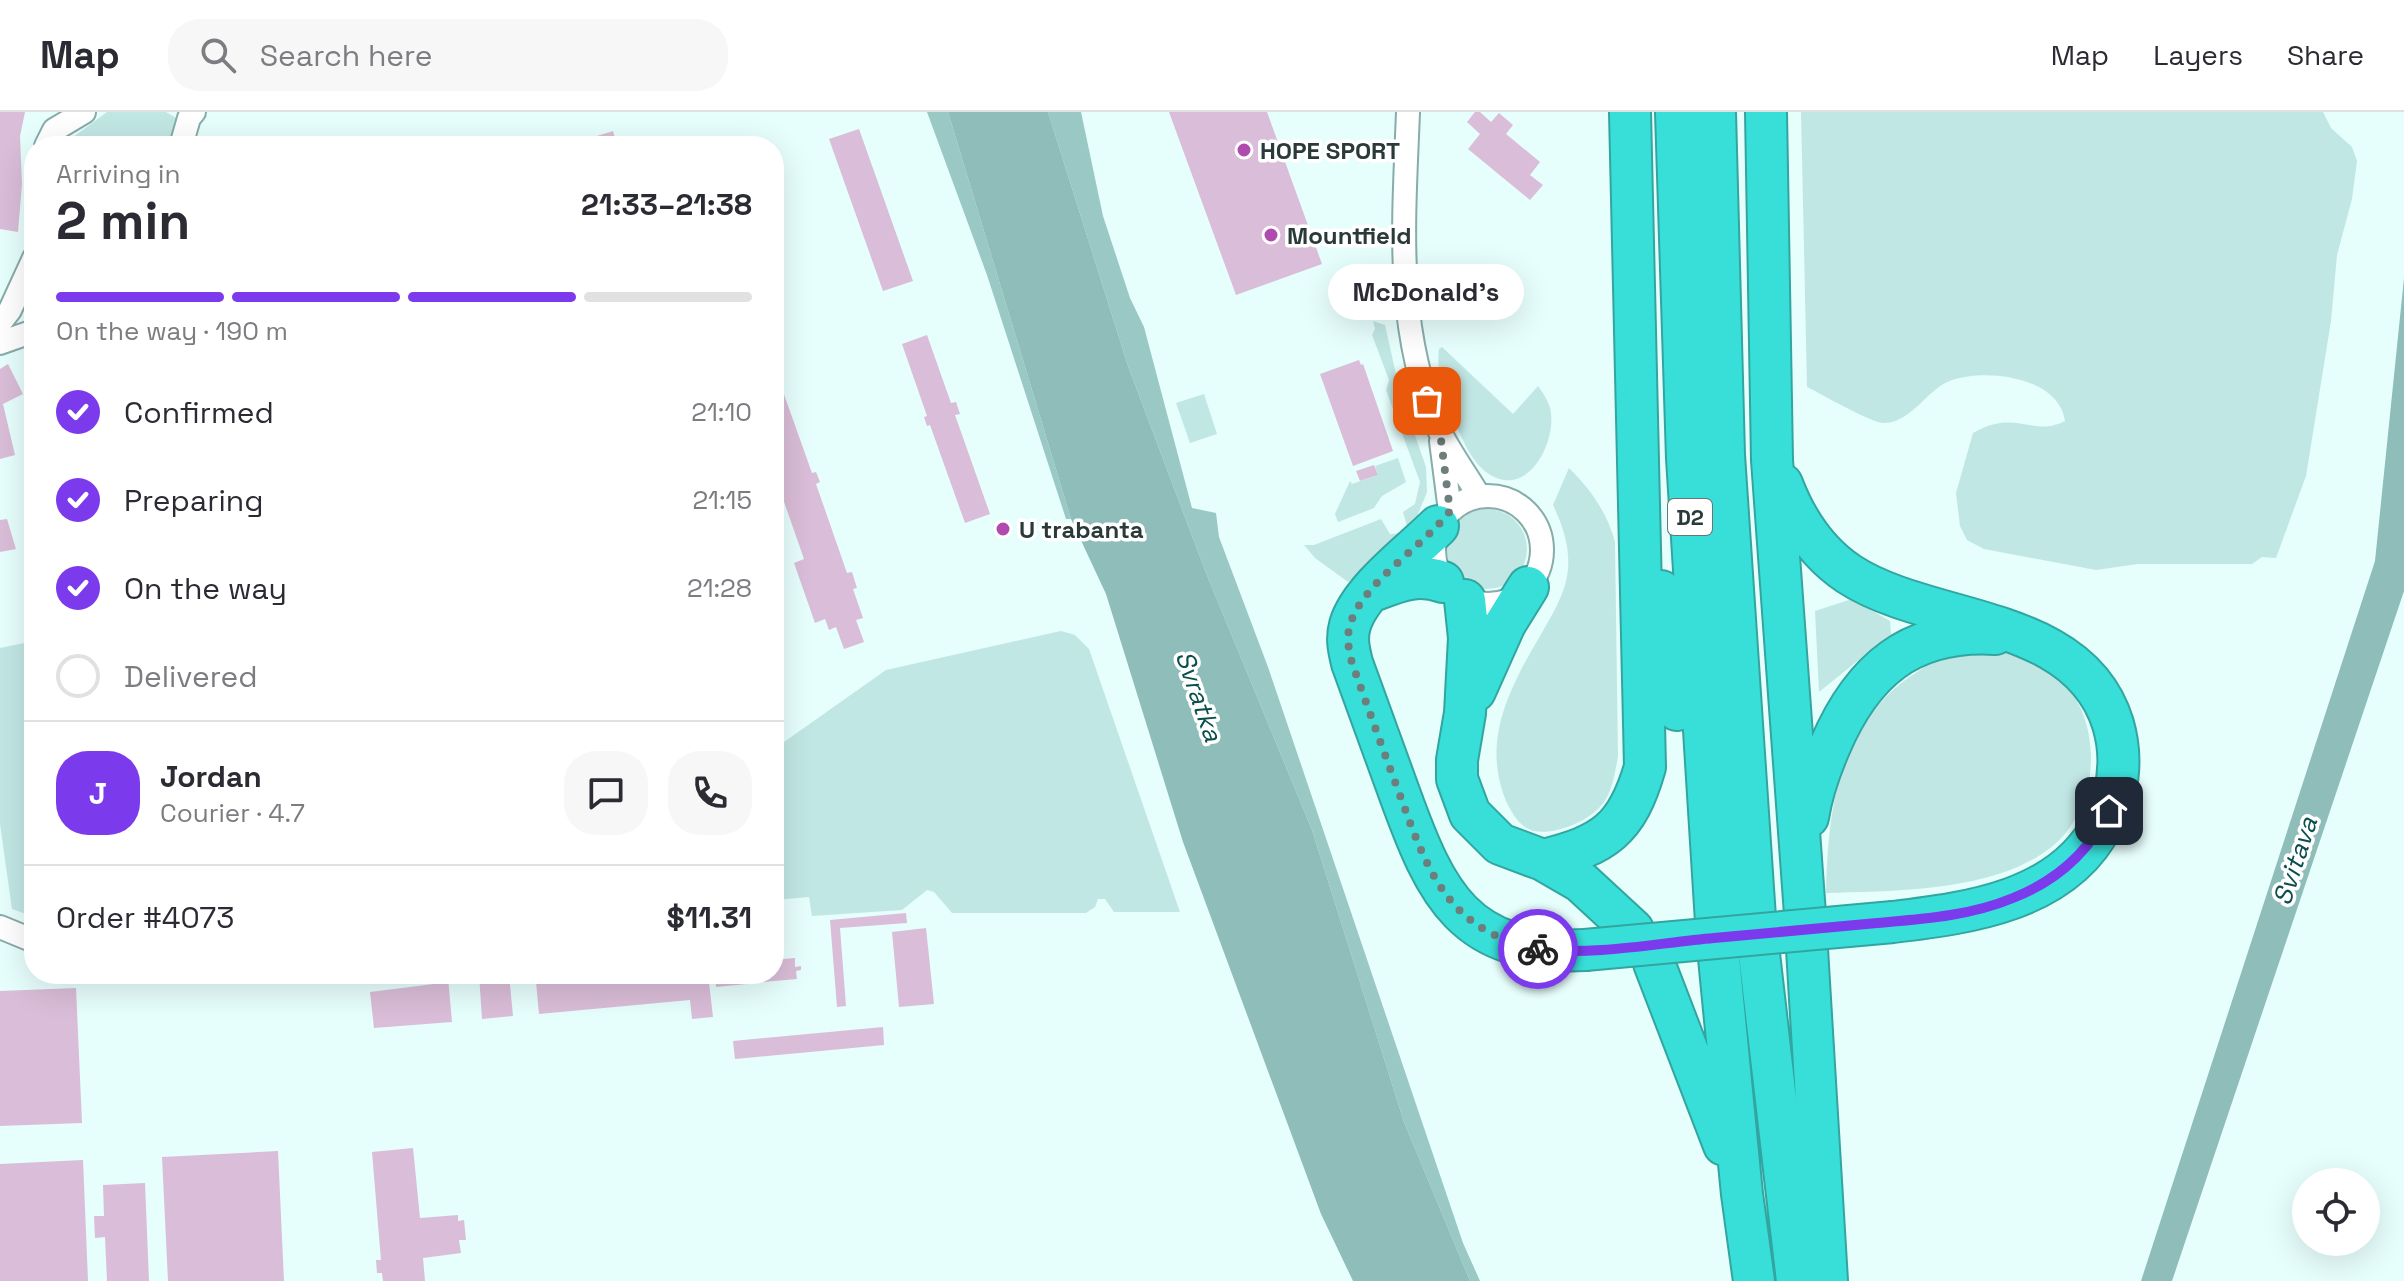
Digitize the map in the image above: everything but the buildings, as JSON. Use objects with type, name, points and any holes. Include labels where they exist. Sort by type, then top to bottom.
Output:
[{"type":"highway","points":[[1543,860],[1583,850],[1605,838],[1622,822],[1645,767],[1630,112]]},
{"type":"highway","name":"D2","points":[[1676,112],[1687,458],[1712,934],[1754,1281]]},
{"type":"highway","name":"D2","points":[[1715,112],[1724,455],[1757,936],[1797,1281]]},
{"type":"highway","points":[[1766,112],[1772,460],[1827,1281]]},
{"type":"highway","points":[[1638,457],[1655,542],[1712,934]]},
{"type":"highway","points":[[1444,519],[1371,591],[1351,623],[1347,642],[1423,859],[1437,886],[1468,919],[1504,941],[1541,950],[1585,950],[1893,922],[1986,908],[2039,886],[2063,870],[2099,832],[2117,787],[2119,751],[2110,714],[2099,693],[2083,673],[2063,656],[1943,608],[1885,593],[1835,564],[1803,528],[1772,460]]},
{"type":"highway","points":[[1371,591],[1412,577],[1426,577],[1454,591],[1469,638],[1457,779],[1470,814],[1500,844],[1543,860],[1589,888],[1633,930]]},
{"type":"highway","points":[[1465,713],[1505,624],[1528,587]]},
{"type":"highway","points":[[1805,919],[1804,846],[1813,789],[1833,738],[1858,694],[1894,657],[1925,642],[1956,634],[2015,635]]},
{"type":"highway","points":[[1654,963],[1742,1194]]},
{"type":"street","points":[[51,136],[54,130],[84,112]]},
{"type":"street","points":[[184,136],[194,112]]},
{"type":"street","points":[[1408,112],[1404,252],[1407,319],[1415,362],[1440,432],[1479,496]]},
{"type":"street","points":[[0,323],[10,310],[24,280]]},
{"type":"street","points":[[0,343],[24,335]]},
{"type":"street","points":[[1440,432],[1444,519],[1433,555],[1454,591],[1492,605],[1517,596],[1528,587],[1542,560],[1538,530],[1520,506],[1507,499],[1479,496],[1459,504],[1444,519]]},
{"type":"street","points":[[0,927],[24,937]]},
{"type":"shaded area","points":[[107,112],[166,112],[178,119],[173,136],[75,136]]},
{"type":"shaded area","points":[[927,112],[948,112],[1071,519],[1066,519],[987,275]]},
{"type":"shaded area","points":[[1048,112],[1081,112],[1103,216],[1130,298],[1144,327],[1192,508],[1216,513],[1219,537],[1268,667],[1463,1243],[1480,1281],[1470,1281],[1404,1122],[1312,830],[1206,573],[1128,366]]},
{"type":"shaded area","points":[[1801,112],[2323,112],[2331,128],[2352,147],[2357,161],[2352,199],[2337,255],[2331,321],[2306,476],[2276,558],[2262,557],[2252,564],[2138,564],[2096,570],[1984,549],[1967,540],[1960,526],[1956,493],[1973,433],[2001,423],[2053,425],[2065,421],[2060,406],[2050,394],[2036,386],[2002,376],[1984,375],[1943,384],[1912,411],[1885,423],[1859,414],[1807,387]]},
{"type":"shaded area","points":[[1373,321],[1385,325],[1400,392],[1426,467],[1427,492],[1414,524],[1402,540],[1348,582],[1315,558],[1304,545],[1314,545],[1381,519],[1390,534],[1404,533],[1407,526],[1403,512],[1415,504],[1420,482],[1386,390],[1389,380],[1372,335],[1375,329]]},
{"type":"shaded area","points":[[1442,347],[1513,414],[1538,386],[1548,402],[1551,426],[1542,454],[1525,475],[1513,480],[1500,479],[1480,467],[1470,453],[1441,382],[1438,357]]},
{"type":"shaded area","points":[[1204,394],[1217,434],[1190,443],[1176,403]]},
{"type":"shaded area","points":[[1398,458],[1406,482],[1382,496],[1374,508],[1338,522],[1335,514],[1350,481],[1352,484],[1378,475],[1375,466]]},
{"type":"shaded area","points":[[1569,468],[1597,502],[1615,542],[1618,756],[1610,790],[1600,807],[1569,826],[1542,832],[1520,823],[1506,801],[1499,779],[1498,736],[1509,695],[1554,612],[1564,587],[1568,569],[1567,544],[1553,505]]},
{"type":"shaded area","points":[[1487,509],[1502,512],[1515,521],[1524,534],[1527,549],[1524,564],[1515,577],[1502,586],[1487,589],[1472,586],[1459,577],[1450,564],[1447,549],[1450,534],[1459,521],[1472,512]]},
{"type":"shaded area","points":[[1852,599],[1890,621],[1891,634],[1819,692],[1815,611]]},
{"type":"shaded area","points":[[1061,631],[1075,635],[1089,649],[1180,912],[1114,912],[1105,899],[1098,899],[1095,907],[1086,913],[952,913],[934,892],[927,890],[902,910],[812,916],[809,897],[784,899],[784,742],[886,670]]},
{"type":"shaded area","points":[[24,643],[24,913],[12,909],[0,824],[0,648]]},
{"type":"shaded area","points":[[1991,646],[2023,655],[2052,671],[2069,688],[2081,709],[2091,757],[2089,782],[2071,826],[2055,844],[2032,860],[1977,880],[1914,889],[1826,893],[1835,799],[1854,741],[1870,716],[1890,692],[1936,659],[1954,652]]},
{"type":"water","name":"Svratka","points":[[948,112],[1048,112],[1128,366],[1206,573],[1312,830],[1404,1122],[1470,1281],[1353,1281],[1321,1214],[1183,842],[1106,594],[1071,519]]},
{"type":"water","name":"Svitava","points":[[2404,278],[2404,591],[2172,1281],[2141,1281],[2375,561]]},
{"type":"way so far","points":[[1427,401],[1440,432],[1450,511],[1371,591],[1351,623],[1347,642],[1423,859],[1437,886],[1468,919],[1486,932],[1504,941],[1538,949]]},
{"type":"place","name":"HOPE SPORT","points":[[1244,150]]},
{"type":"place","name":"Mountfield","points":[[1271,235]]},
{"type":"place","name":"McDonald's","points":[[1427,401]]},
{"type":"place","name":"U trabanta","points":[[1003,529]]},
{"type":"route","points":[[1538,949],[1615,948],[1893,922],[1986,908],[2039,886],[2063,870],[2099,832],[2109,811]]}]
